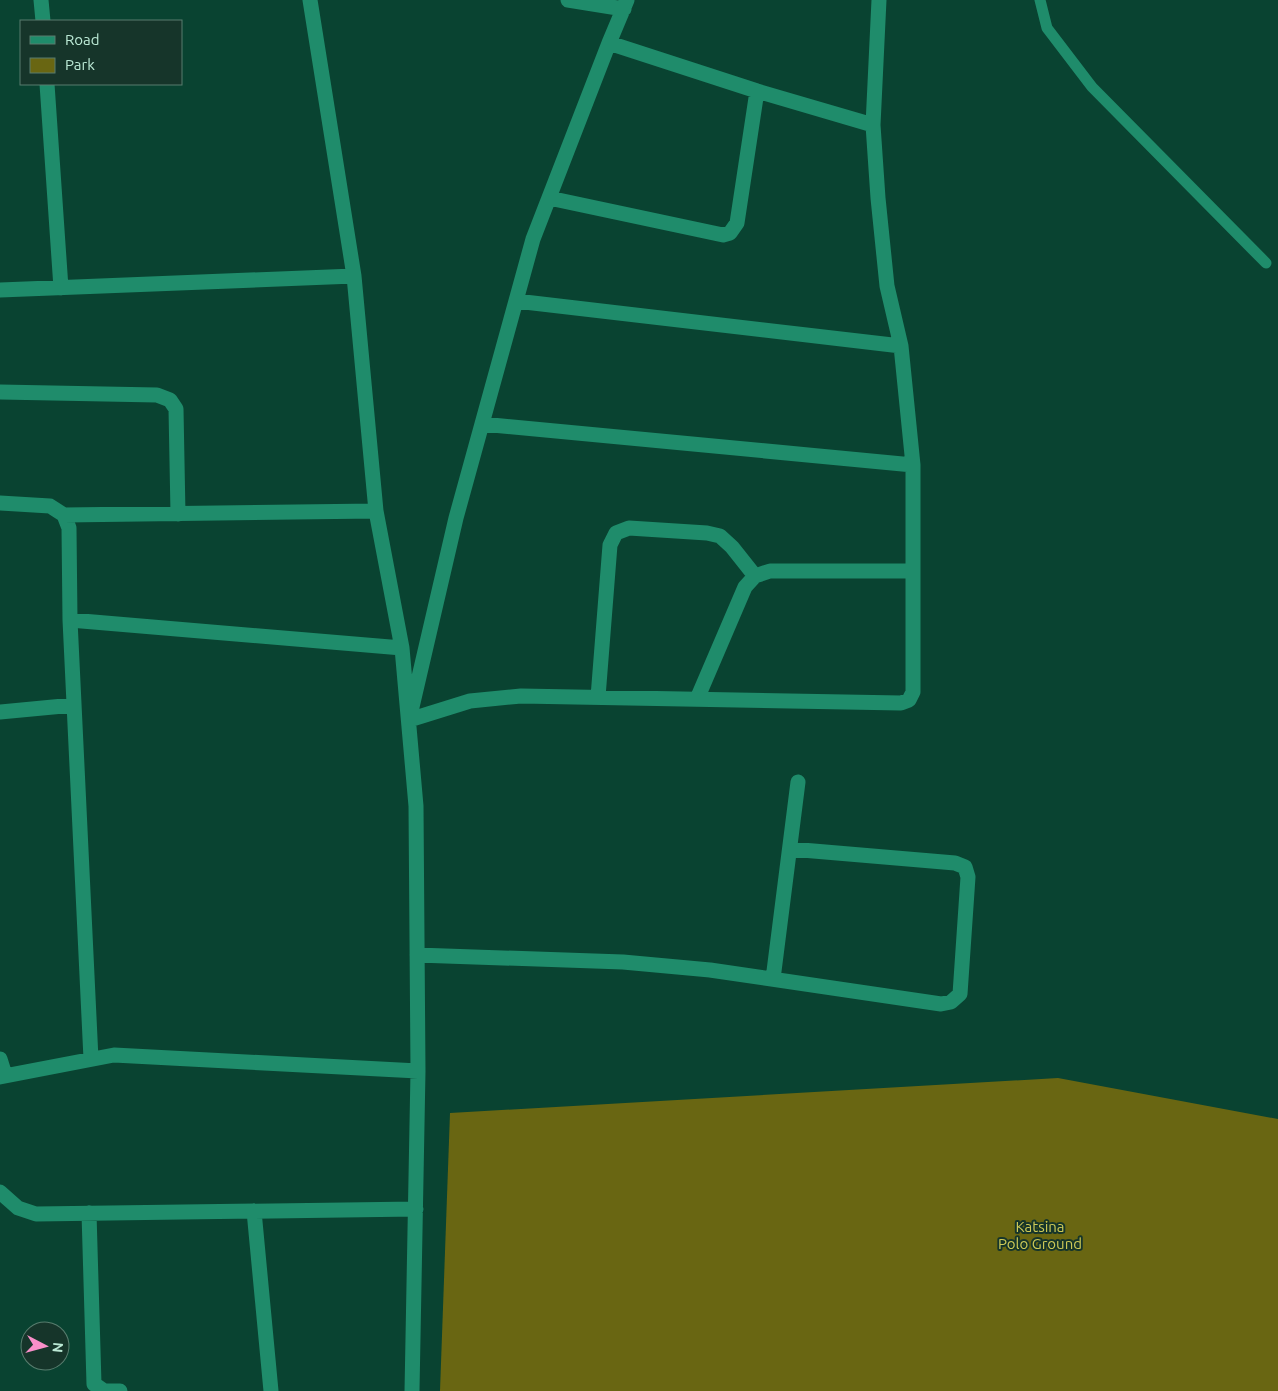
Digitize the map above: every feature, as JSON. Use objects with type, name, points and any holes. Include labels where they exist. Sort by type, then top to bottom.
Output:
[{"type":"street","points":[[41,0],[43,20]]},
{"type":"street","points":[[310,0],[354,276],[376,511],[402,648],[416,806],[418,1071],[412,1391]]},
{"type":"street","points":[[409,720],[456,518],[533,238],[626,4],[568,0]]},
{"type":"street","points":[[409,720],[470,701],[521,696],[901,703],[909,700],[913,692],[913,465],[901,346],[887,286],[878,198],[873,125],[879,0]]},
{"type":"street","points":[[609,43],[757,91],[873,125]]},
{"type":"street","points":[[47,85],[61,288]]},
{"type":"street","points":[[549,198],[723,235],[730,233],[737,223],[757,91]]},
{"type":"street","points":[[0,290],[354,276]]},
{"type":"street","points":[[516,301],[901,346]]},
{"type":"street","points":[[0,392],[157,394],[170,400],[176,409],[178,514]]},
{"type":"street","points":[[482,424],[913,465]]},
{"type":"street","points":[[0,503],[50,506],[64,515],[376,511]]},
{"type":"street","points":[[64,515],[68,528],[70,620],[91,1059]]},
{"type":"street","points":[[598,697],[610,545],[616,533],[630,528],[707,533],[720,536],[732,547],[755,576]]},
{"type":"street","points":[[697,699],[745,587],[755,576],[770,571],[913,571]]},
{"type":"street","points":[[70,620],[402,648]]},
{"type":"street","points":[[0,712],[74,705]]},
{"type":"street","points":[[773,979],[798,782]]},
{"type":"street","points":[[417,955],[623,962],[710,970],[941,1004],[952,1002],[960,994],[968,877],[965,867],[955,863],[790,849]]},
{"type":"street","points":[[0,1059],[2,1076],[114,1055],[418,1071]]},
{"type":"street","points":[[0,1192],[18,1208],[36,1214],[416,1208]]},
{"type":"street","points":[[254,1211],[271,1391]]},
{"type":"street","points":[[89,1213],[94,1384],[104,1391],[120,1391]]},
{"type":"lane","points":[[1040,0],[1047,28],[1092,86],[1266,262]]},
{"type":"green space","name":"Katsina Polo Ground","points":[[1058,1078],[1278,1119],[1278,1391],[440,1391],[450,1113]]}]
